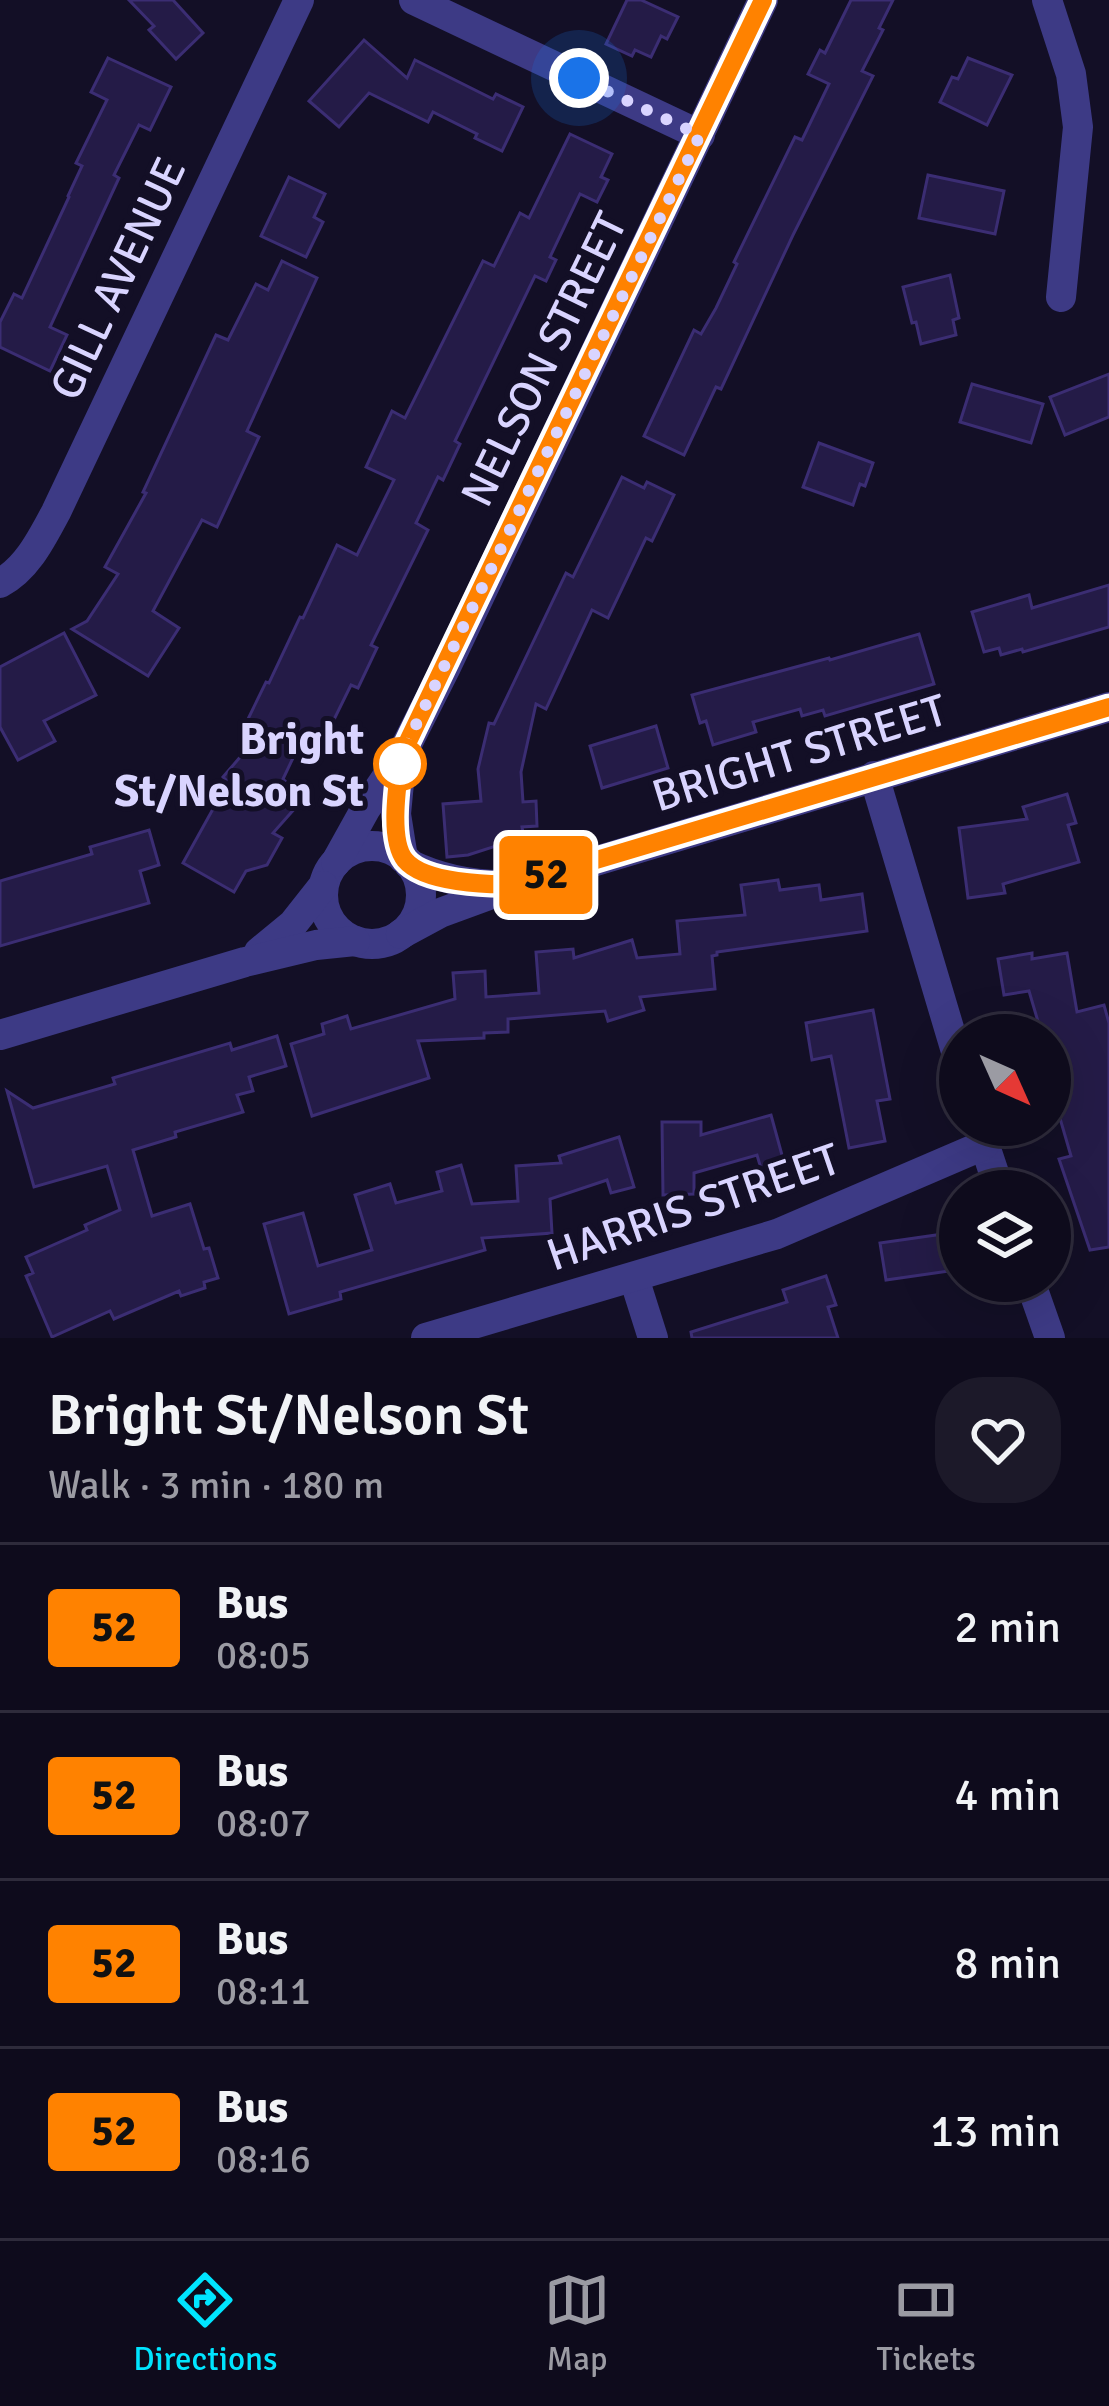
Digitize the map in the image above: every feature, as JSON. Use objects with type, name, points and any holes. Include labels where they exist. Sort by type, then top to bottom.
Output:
[{"type":"street","name":"GILL AVENUE","points":[[0,584],[26,561],[56,512],[298,0]]},
{"type":"street","points":[[414,0],[700,135]]},
{"type":"street","name":"NELSON STREET","points":[[329,874],[401,756],[763,0]]},
{"type":"street","points":[[1046,0],[1071,74],[1078,127],[1060,297]]},
{"type":"street","name":"BRIGHT STREET","points":[[401,934],[440,913],[516,884],[1109,707]]},
{"type":"street","name":"NELSON STREET","points":[[401,756],[396,814],[406,861]]},
{"type":"street","points":[[874,776],[945,1014]]},
{"type":"street","points":[[0,1035],[245,962],[316,945],[382,942],[401,934],[415,918],[421,898],[418,878],[406,861],[381,847],[352,850],[286,932],[245,962]]},
{"type":"street","name":"BRIGHT STREET","points":[[406,861],[453,880],[516,884]]},
{"type":"street","points":[[329,874],[323,899],[332,922],[355,941]]},
{"type":"street","name":"HARRIS STREET","points":[[426,1338],[802,1225],[959,1146]]},
{"type":"street","points":[[634,1278],[652,1338]]},
{"type":"street","points":[[1037,1302],[1050,1338]]},
{"type":"building","points":[[129,0],[173,0],[203,33],[176,59]]},
{"type":"building","points":[[627,0],[641,0],[678,17],[651,57],[635,50],[632,56],[606,44]]},
{"type":"building","points":[[851,0],[893,0],[862,71],[873,76],[721,389],[716,387],[684,455],[644,436],[694,330],[701,334],[716,308],[795,137],[802,140],[829,84],[808,74],[820,50],[825,53]]},
{"type":"building","points":[[364,40],[407,78],[415,60],[493,99],[496,94],[523,107],[502,151],[433,112],[428,122],[369,93],[339,127],[309,101]]},
{"type":"building","points":[[108,58],[171,87],[150,130],[139,125],[114,175],[119,178],[50,327],[67,335],[50,371],[0,347],[0,322],[14,294],[22,298],[82,166],[76,163],[107,100],[91,92]]},
{"type":"building","points":[[968,58],[1012,75],[987,125],[940,102]]},
{"type":"building","points":[[570,134],[612,154],[601,177],[608,180],[597,202],[580,194],[550,257],[556,260],[546,281],[535,276],[455,441],[460,444],[443,480],[438,477],[416,523],[428,530],[371,645],[377,648],[358,688],[351,685],[321,746],[303,737],[283,779],[304,798],[273,833],[282,838],[267,865],[246,871],[234,892],[183,863],[228,782],[223,777],[266,727],[248,719],[337,545],[357,555],[394,480],[366,467],[392,411],[405,418],[483,261],[494,266],[520,213],[529,218]]},
{"type":"building","points":[[928,175],[1004,191],[995,234],[919,218]]},
{"type":"building","points":[[289,177],[325,194],[314,217],[323,222],[306,257],[261,236]]},
{"type":"building","points":[[282,261],[317,278],[247,431],[259,437],[217,527],[202,520],[153,611],[179,628],[148,676],[72,629],[87,621],[118,574],[105,567],[146,493],[216,335],[228,340],[256,284],[268,290]]},
{"type":"building","points":[[950,275],[959,318],[953,320],[956,335],[921,344],[903,287]]},
{"type":"building","points":[[1109,374],[1109,417],[1065,435],[1050,397]]},
{"type":"building","points":[[972,384],[1043,404],[1031,443],[960,422]]},
{"type":"building","points":[[819,443],[873,463],[853,505],[803,487]]},
{"type":"building","points":[[622,477],[674,495],[652,541],[646,538],[608,618],[592,610],[546,709],[536,704],[521,772],[523,802],[536,801],[537,826],[522,827],[524,837],[447,857],[443,804],[481,801],[478,769],[489,723],[494,724],[566,573],[573,577]]},
{"type":"building","points":[[1109,585],[1109,627],[1023,652],[1001,655],[999,648],[984,652],[972,612],[1029,595],[1032,608]]},
{"type":"building","points":[[64,633],[96,695],[44,721],[55,741],[18,760],[0,727],[0,667]]},
{"type":"building","points":[[919,634],[934,684],[825,716],[823,710],[802,716],[800,709],[753,722],[756,732],[713,745],[706,721],[700,723],[692,695]]},
{"type":"building","points":[[656,726],[668,768],[602,788],[590,746]]},
{"type":"building","points":[[1067,794],[1076,823],[1068,825],[1079,862],[1003,884],[1005,893],[968,898],[959,828],[1027,819],[1023,807]]},
{"type":"building","points":[[149,830],[159,865],[140,871],[149,903],[0,946],[0,881],[92,854],[90,847]]},
{"type":"building","points":[[778,880],[780,890],[819,885],[821,900],[862,894],[867,931],[717,952],[712,956],[715,989],[640,997],[644,1010],[608,1021],[605,1011],[508,1019],[508,1032],[484,1033],[484,1038],[418,1041],[429,1078],[312,1116],[291,1044],[324,1034],[322,1024],[347,1016],[351,1029],[455,999],[453,973],[485,971],[486,997],[539,993],[536,952],[573,949],[574,958],[632,940],[637,958],[680,954],[677,921],[745,915],[741,885]]},
{"type":"building","points":[[1067,953],[1077,1012],[1104,1005],[1109,1023],[1109,1247],[1090,1250],[1071,1194],[1071,1170],[1063,1170],[1059,1159],[1071,1156],[1071,1014],[1036,1014],[1029,991],[1004,995],[998,959]]},
{"type":"building","points":[[873,1010],[890,1099],[877,1101],[885,1141],[849,1148],[831,1056],[812,1060],[806,1023]]},
{"type":"building","points":[[277,1036],[286,1066],[249,1077],[253,1091],[237,1095],[243,1112],[133,1150],[152,1216],[190,1204],[218,1278],[204,1282],[205,1288],[181,1296],[179,1291],[114,1319],[110,1311],[52,1337],[26,1276],[33,1273],[26,1257],[120,1210],[107,1166],[34,1187],[7,1091],[33,1108],[230,1043],[232,1050]]},
{"type":"building","points":[[771,1115],[785,1166],[762,1172],[757,1155],[694,1173],[694,1194],[663,1195],[662,1122],[701,1122],[701,1135]]},
{"type":"building","points":[[619,1137],[634,1187],[611,1193],[607,1180],[550,1199],[552,1233],[482,1238],[485,1250],[340,1292],[341,1299],[289,1314],[264,1224],[303,1213],[318,1266],[372,1250],[355,1195],[390,1184],[396,1203],[442,1191],[437,1172],[461,1165],[472,1204],[518,1201],[516,1166],[561,1163],[559,1156]]},
{"type":"building","points":[[939,1235],[939,1272],[886,1280],[880,1243]]},
{"type":"building","points":[[826,1276],[836,1305],[828,1307],[838,1338],[692,1338],[691,1332],[787,1302],[783,1290]]},
{"type":"bus line","name":"52","points":[[763,0],[401,756],[396,814],[403,858],[442,877],[485,885],[516,884],[1109,707]]},
{"type":"place","name":"Bright St/Nelson St","points":[[400,764]]},
{"type":"route","points":[[400,764],[700,135],[579,78]]}]
